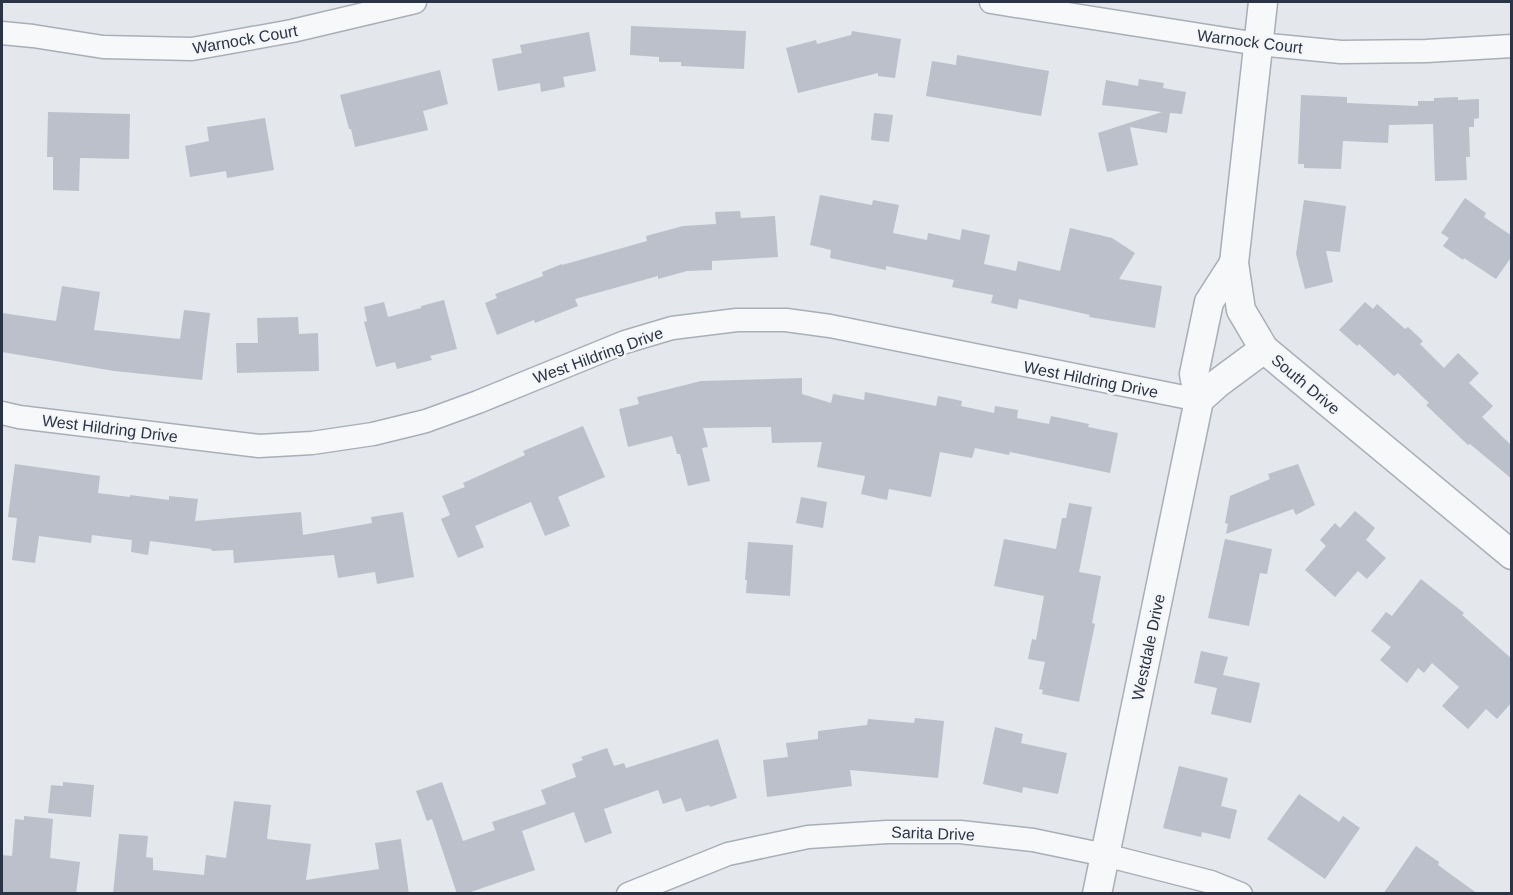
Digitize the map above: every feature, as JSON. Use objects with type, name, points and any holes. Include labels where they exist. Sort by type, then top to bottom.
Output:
[{"type":"street","name":"Warnock Court","points":[[2,33],[103,47],[192,49],[292,32],[415,2]]},
{"type":"street","name":"Warnock Court","points":[[991,2],[1258,44],[1341,52],[1426,51],[1512,46]]},
{"type":"street","name":"South Drive","points":[[1263,2],[1234,263],[1241,310],[1264,349],[1512,555]]},
{"type":"street","name":"Westdale Drive","points":[[1097,894],[1199,400],[1194,374],[1209,302],[1234,263]]},
{"type":"street","name":"West Hildring Drive","points":[[2,413],[19,417],[260,446],[312,443],[374,434],[426,421],[625,342],[672,328],[737,320],[786,320],[830,326],[1199,400]]},
{"type":"street","points":[[1199,400],[1264,349]]},
{"type":"street","name":"Sarita Drive","points":[[628,894],[728,854],[808,837],[886,832],[960,832],[1033,840],[1105,855],[1211,882],[1241,894]]},
{"type":"building","points":[[631,26],[746,31],[744,69],[681,66],[681,62],[659,62],[659,57],[630,55]]},
{"type":"building","points":[[852,31],[901,39],[895,78],[878,76],[878,73],[798,93],[786,48],[816,40],[817,44],[851,35]]},
{"type":"building","points":[[589,32],[596,71],[563,77],[565,87],[541,92],[540,83],[498,91],[492,59],[522,53],[520,45]]},
{"type":"building","points":[[957,55],[1049,71],[1041,116],[926,96],[932,61],[956,65]]},
{"type":"building","points":[[440,70],[448,104],[423,111],[428,130],[355,147],[340,95]]},
{"type":"building","points":[[1139,79],[1164,83],[1163,88],[1186,92],[1182,114],[1170,113],[1167,133],[1130,127],[1138,165],[1107,172],[1098,133],[1162,112],[1102,105],[1106,80],[1138,86]]},
{"type":"building","points":[[1301,95],[1347,97],[1347,103],[1418,106],[1418,101],[1434,101],[1434,98],[1479,99],[1479,118],[1474,119],[1474,127],[1469,127],[1470,157],[1466,157],[1467,180],[1435,181],[1433,124],[1389,125],[1388,143],[1343,141],[1341,169],[1304,168],[1304,164],[1298,164]]},
{"type":"building","points":[[48,112],[130,114],[129,159],[80,158],[79,191],[53,190],[53,157],[47,157]]},
{"type":"building","points":[[874,113],[893,115],[889,142],[871,140]]},
{"type":"building","points":[[265,118],[274,170],[227,178],[226,171],[190,177],[185,146],[209,141],[207,127]]},
{"type":"building","points":[[820,195],[872,205],[873,200],[899,205],[893,233],[927,240],[928,233],[960,240],[962,229],[990,235],[984,264],[1016,271],[1018,261],[1060,271],[1070,228],[1112,238],[1135,253],[1119,279],[1162,286],[1155,328],[1089,317],[1090,315],[1019,299],[1017,309],[991,303],[993,295],[952,287],[954,280],[886,266],[886,270],[830,258],[831,250],[810,245]]},
{"type":"building","points":[[1465,198],[1486,213],[1484,217],[1512,236],[1512,256],[1496,279],[1443,246],[1449,238],[1441,233]]},
{"type":"building","points":[[1304,200],[1346,206],[1340,252],[1326,251],[1333,282],[1305,289],[1296,254]]},
{"type":"building","points":[[740,211],[741,218],[775,216],[778,257],[712,261],[712,270],[687,271],[658,279],[658,276],[575,299],[578,306],[497,335],[485,303],[497,298],[495,294],[543,276],[542,272],[562,264],[647,241],[646,236],[683,226],[716,224],[715,212]]},
{"type":"building","points":[[62,286],[100,292],[94,330],[180,339],[184,310],[210,313],[202,380],[114,371],[2,352],[2,313],[56,321]]},
{"type":"building","points":[[444,300],[457,349],[430,356],[432,360],[397,369],[395,362],[376,367],[364,322],[367,321],[364,307],[384,302],[388,317]]},
{"type":"building","points":[[1365,302],[1373,309],[1377,304],[1405,329],[1408,327],[1423,341],[1420,344],[1444,368],[1458,353],[1479,373],[1469,383],[1493,406],[1482,417],[1512,446],[1512,479],[1470,444],[1468,445],[1426,405],[1429,403],[1398,373],[1394,376],[1359,344],[1357,346],[1339,330]]},
{"type":"building","points":[[298,317],[299,334],[318,333],[319,371],[237,373],[236,343],[258,343],[257,318]]},
{"type":"building","points":[[802,378],[802,394],[831,403],[833,394],[864,400],[865,392],[936,406],[938,396],[962,401],[961,406],[994,413],[995,406],[1018,410],[1017,418],[1049,424],[1051,416],[1089,424],[1088,427],[1118,433],[1110,473],[1010,452],[1009,455],[975,448],[972,458],[940,452],[931,497],[889,489],[887,500],[861,494],[865,476],[817,467],[822,442],[772,443],[771,427],[703,428],[708,447],[702,448],[710,481],[688,486],[680,454],[677,454],[672,436],[628,447],[619,409],[639,404],[637,397],[701,381]]},
{"type":"building","points":[[583,426],[605,477],[558,497],[570,526],[545,536],[531,502],[475,526],[484,547],[458,558],[441,519],[450,515],[442,496],[465,487],[463,483],[525,455],[523,451]]},
{"type":"building","points":[[15,464],[100,476],[98,493],[169,500],[169,496],[198,499],[195,521],[301,512],[303,535],[372,523],[371,517],[403,512],[414,577],[377,584],[375,572],[338,578],[334,555],[234,563],[233,550],[212,551],[211,549],[150,541],[148,555],[131,552],[132,540],[92,535],[91,543],[39,536],[35,563],[12,560],[17,518],[8,517]]},
{"type":"building","points":[[1298,464],[1315,505],[1296,515],[1293,509],[1226,534],[1228,524],[1225,523],[1230,496],[1270,479],[1268,474]]},
{"type":"building","points":[[801,497],[827,502],[823,528],[796,523]]},
{"type":"building","points":[[1069,503],[1092,507],[1079,572],[1101,576],[1092,623],[1095,624],[1079,702],[1042,694],[1043,690],[1039,689],[1045,662],[1028,659],[1032,639],[1036,640],[1044,596],[994,586],[1004,539],[1056,549],[1062,518],[1066,518]]},
{"type":"building","points":[[1355,511],[1375,528],[1366,540],[1386,558],[1367,579],[1358,571],[1335,597],[1305,570],[1326,546],[1320,540],[1335,523],[1340,528]]},
{"type":"building","points":[[1225,539],[1272,549],[1267,574],[1260,573],[1249,626],[1208,618]]},
{"type":"building","points":[[748,542],[793,545],[790,596],[746,593]]},
{"type":"building","points":[[1421,579],[1464,613],[1462,615],[1512,659],[1512,702],[1497,719],[1486,709],[1468,729],[1442,706],[1459,687],[1432,663],[1424,673],[1418,668],[1407,683],[1380,660],[1391,647],[1371,631],[1386,612],[1392,616]]},
{"type":"building","points":[[1201,651],[1228,657],[1223,675],[1260,683],[1251,723],[1211,714],[1217,688],[1194,683]]},
{"type":"building","points":[[915,718],[944,721],[938,778],[850,770],[852,786],[767,797],[763,760],[788,757],[786,743],[818,739],[818,731],[867,725],[868,719],[914,723]]},
{"type":"building","points":[[995,727],[1023,734],[1021,743],[1067,753],[1058,794],[1023,787],[1022,793],[983,784]]},
{"type":"building","points":[[718,739],[737,798],[686,812],[681,798],[663,804],[658,790],[604,809],[612,833],[585,843],[574,812],[522,831],[535,870],[465,894],[457,894],[432,819],[427,821],[416,791],[442,782],[463,841],[495,830],[492,822],[546,804],[541,790],[576,777],[572,764],[583,760],[581,757],[607,748],[614,766],[624,763],[626,768]]},
{"type":"building","points":[[1179,766],[1228,778],[1221,806],[1237,810],[1230,839],[1202,832],[1201,837],[1163,828]]},
{"type":"building","points":[[63,782],[94,785],[91,817],[48,813],[51,785],[63,786]]},
{"type":"building","points":[[1299,794],[1339,822],[1343,816],[1360,828],[1325,879],[1267,839]]},
{"type":"building","points":[[234,801],[271,805],[267,839],[311,844],[306,880],[379,869],[375,843],[401,839],[409,894],[113,894],[119,834],[148,836],[146,857],[153,858],[153,870],[204,875],[206,855],[226,858]]},
{"type":"building","points":[[24,816],[53,819],[50,858],[80,862],[76,894],[2,894],[2,855],[12,856],[15,819],[24,820]]},
{"type":"building","points":[[1416,846],[1439,862],[1438,865],[1478,894],[1383,894]]}]
